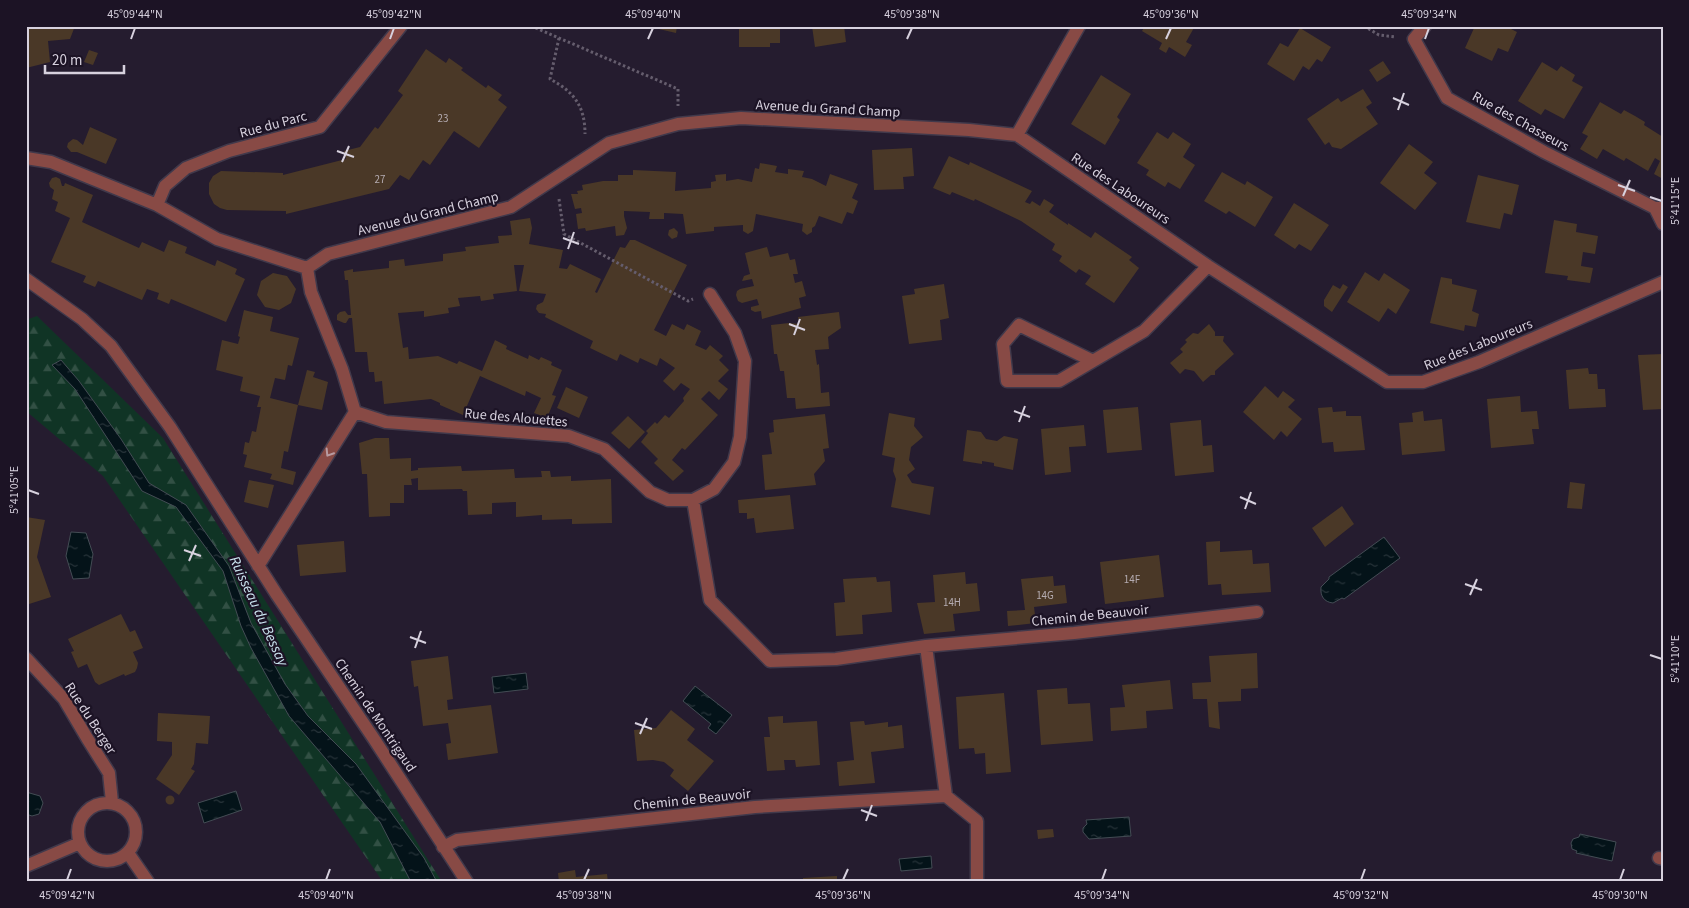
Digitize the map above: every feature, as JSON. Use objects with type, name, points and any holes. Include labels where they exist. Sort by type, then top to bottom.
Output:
[{"type":"street","name":"Rue du Parc","points":[[157,205],[165,186],[186,168],[229,151],[320,127],[401,26]]},
{"type":"street","points":[[1017,134],[1079,26]]},
{"type":"street","points":[[1414,39],[1425,26]]},
{"type":"street","name":"Rue des Chasseurs","points":[[1414,39],[1448,98],[1544,152],[1659,208],[1663,224]]},
{"type":"street","name":"Avenue du Grand Champ","points":[[307,268],[328,254],[511,207],[609,143],[678,124],[741,118],[1017,134]]},
{"type":"street","name":"Rue des Laboureurs","points":[[1017,134],[1208,266],[1387,382],[1423,382],[1479,362],[1663,282]]},
{"type":"street","points":[[26,158],[51,162],[157,205],[217,239],[307,268],[311,292],[342,369],[355,412],[258,566]]},
{"type":"street","points":[[1092,361],[1019,325],[1003,344],[1007,380],[1058,381],[1144,331],[1208,266]]},
{"type":"street","name":"Chemin de Montrigaud","points":[[26,280],[82,318],[111,346],[170,427],[258,566],[374,739],[466,882]]},
{"type":"street","name":"Rue des Alouettes","points":[[355,412],[386,422],[569,436],[604,449],[650,492],[668,500],[693,500],[714,489],[734,462],[740,437],[745,360],[735,333],[710,294]]},
{"type":"street","name":"Chemin de Beauvoir","points":[[693,500],[710,600],[770,660],[836,659],[926,646],[1074,633],[1257,612]]},
{"type":"street","points":[[926,646],[946,796],[977,820],[977,882]]},
{"type":"street","name":"Rue du Berger","points":[[26,658],[64,699],[109,773],[112,802]]},
{"type":"street","name":"Chemin de Beauvoir","points":[[443,847],[457,840],[756,807],[946,796]]},
{"type":"street","points":[[112,802],[124,807],[133,817],[137,829],[135,842],[128,853],[120,858],[111,861],[101,861],[85,851],[80,843],[78,830],[81,818],[88,809],[100,803],[112,802]]},
{"type":"street","points":[[26,866],[80,843]]},
{"type":"street","points":[[128,853],[148,882]]},
{"type":"path","points":[[531,26],[678,89],[678,124]]},
{"type":"path","points":[[1364,26],[1379,35],[1414,39]]},
{"type":"path","points":[[559,38],[550,79],[567,88],[580,105],[585,125],[586,158]]},
{"type":"path","points":[[561,208],[564,234],[688,301],[710,294]]},
{"type":"green space","points":[[37,316],[163,438],[442,882],[383,882],[103,476],[26,411],[26,320]]},
{"type":"water","points":[[61,360],[79,381],[121,439],[149,483],[186,505],[229,566],[251,623],[285,684],[308,716],[356,764],[424,858],[437,882],[411,882],[380,822],[289,716],[251,648],[241,626],[223,571],[176,507],[142,491],[75,389],[52,365]]},
{"type":"water","points":[[71,532],[86,533],[93,554],[89,578],[73,579],[66,556]]},
{"type":"water","points":[[1384,537],[1400,558],[1344,599],[1342,598],[1333,603],[1325,600],[1321,593],[1321,587],[1329,577]]},
{"type":"water","points":[[526,673],[528,689],[494,693],[492,677]]},
{"type":"water","points":[[695,686],[732,715],[716,734],[708,728],[711,724],[683,701]]},
{"type":"water","points":[[236,791],[242,810],[204,823],[198,803]]},
{"type":"water","points":[[26,792],[40,796],[43,803],[39,814],[32,816],[26,814]]},
{"type":"water","points":[[1129,817],[1131,836],[1089,839],[1083,832],[1083,828],[1087,824],[1086,820]]},
{"type":"water","points":[[1580,834],[1616,842],[1612,861],[1576,853],[1577,851],[1572,849],[1571,843]]},
{"type":"water","points":[[931,856],[932,868],[901,871],[899,859]]},
{"type":"building","points":[[26,26],[75,26],[70,39],[48,41],[50,62],[26,68]]},
{"type":"building","points":[[646,26],[677,26],[676,33]]},
{"type":"building","points":[[739,26],[780,26],[780,43],[770,43],[770,47],[739,47]]},
{"type":"building","points":[[812,26],[844,26],[846,42],[815,47]]},
{"type":"building","points":[[1145,26],[1195,26],[1186,42],[1192,45],[1185,57],[1169,47],[1166,53],[1159,49],[1162,43],[1142,31]]},
{"type":"building","points":[[1475,26],[1505,26],[1517,32],[1508,52],[1498,48],[1492,61],[1465,48]]},
{"type":"building","points":[[1300,28],[1331,47],[1322,62],[1317,59],[1309,70],[1303,66],[1294,81],[1267,64],[1280,43],[1288,47]]},
{"type":"building","points":[[426,49],[446,63],[449,58],[463,68],[461,70],[486,88],[488,85],[502,95],[498,100],[507,107],[479,148],[454,131],[430,165],[423,160],[409,180],[400,175],[389,189],[286,214],[286,211],[227,210],[214,204],[209,194],[209,183],[213,176],[221,171],[283,173],[283,175],[346,159],[344,151],[360,147],[375,127],[378,129],[403,95],[398,91]]},
{"type":"building","points":[[89,50],[98,53],[93,65],[84,62]]},
{"type":"building","points":[[1383,61],[1391,73],[1377,82],[1369,70]]},
{"type":"building","points":[[1542,62],[1557,71],[1561,66],[1575,75],[1572,81],[1583,87],[1564,119],[1545,109],[1541,115],[1518,101]]},
{"type":"building","points":[[1101,75],[1131,94],[1117,117],[1120,120],[1105,145],[1071,124]]},
{"type":"building","points":[[1363,89],[1372,103],[1366,107],[1378,124],[1341,149],[1332,147],[1329,142],[1325,145],[1307,119],[1338,98],[1341,102]]},
{"type":"building","points":[[1600,102],[1621,114],[1624,110],[1635,116],[1645,122],[1644,125],[1663,137],[1663,179],[1654,174],[1660,161],[1655,158],[1648,171],[1626,158],[1624,161],[1603,149],[1597,159],[1580,149],[1588,136],[1582,133]]},
{"type":"building","points":[[90,127],[117,139],[106,164],[77,152],[71,152],[67,147],[68,143],[73,139],[83,145]]},
{"type":"building","points":[[1157,132],[1168,139],[1173,132],[1191,144],[1183,157],[1195,165],[1180,189],[1168,182],[1165,187],[1146,175],[1149,170],[1137,163]]},
{"type":"building","points":[[1409,144],[1433,162],[1424,173],[1437,183],[1415,210],[1380,183]]},
{"type":"building","points":[[912,148],[914,176],[903,177],[904,189],[874,190],[872,150]]},
{"type":"building","points":[[949,156],[969,165],[970,162],[1032,191],[1025,202],[1030,204],[1032,201],[1040,206],[1044,199],[1054,205],[1049,212],[1068,225],[1068,223],[1091,238],[1095,232],[1132,257],[1129,260],[1139,268],[1114,303],[1085,284],[1091,276],[1079,269],[1076,273],[1059,261],[1062,256],[1052,250],[1055,244],[1021,221],[975,199],[974,201],[952,192],[950,195],[933,188]]},
{"type":"building","points":[[760,163],[777,166],[775,172],[788,174],[788,169],[804,171],[802,177],[812,179],[826,186],[830,174],[858,184],[852,198],[858,201],[853,214],[847,212],[842,224],[819,216],[815,226],[812,228],[812,232],[807,235],[802,231],[803,224],[756,214],[753,231],[748,234],[743,231],[743,225],[714,227],[714,231],[686,234],[683,214],[664,213],[664,219],[649,219],[650,212],[624,211],[627,228],[624,235],[616,236],[615,226],[586,231],[585,228],[578,229],[576,214],[582,213],[581,208],[575,209],[571,194],[578,194],[577,191],[583,190],[582,185],[603,181],[618,181],[618,175],[633,175],[633,170],[676,172],[675,191],[711,188],[711,182],[716,181],[715,175],[726,174],[726,181],[738,179],[752,182],[755,168],[759,169]]},
{"type":"building","points":[[1222,172],[1245,185],[1247,181],[1273,197],[1255,227],[1229,211],[1226,214],[1204,201]]},
{"type":"building","points":[[1478,175],[1519,185],[1512,215],[1504,213],[1500,229],[1466,222]]},
{"type":"building","points":[[52,178],[60,179],[62,186],[65,183],[93,195],[82,222],[139,248],[142,242],[164,252],[169,240],[187,247],[185,253],[215,266],[217,260],[237,269],[235,274],[245,279],[226,322],[171,299],[169,304],[157,299],[159,293],[147,289],[142,300],[98,281],[95,287],[83,282],[86,276],[51,262],[70,218],[55,211],[58,202],[52,199],[54,190],[50,187],[49,183]]},
{"type":"building","points":[[1294,203],[1329,225],[1311,251],[1299,244],[1295,249],[1274,235]]},
{"type":"building","points":[[530,218],[532,228],[529,244],[563,250],[559,268],[567,269],[570,264],[601,279],[595,292],[597,293],[620,247],[625,248],[630,240],[635,240],[687,265],[654,330],[666,336],[672,324],[684,330],[687,324],[701,331],[695,345],[706,350],[710,345],[723,356],[719,360],[729,370],[718,381],[728,389],[719,400],[709,391],[701,399],[718,415],[685,450],[682,448],[672,460],[684,471],[673,481],[654,463],[658,459],[641,442],[648,433],[646,431],[655,422],[657,424],[665,415],[669,418],[684,401],[683,398],[690,389],[681,383],[674,391],[663,381],[675,368],[660,358],[657,366],[640,358],[638,363],[620,354],[617,361],[590,348],[593,341],[545,317],[546,314],[539,313],[536,309],[537,305],[543,302],[546,294],[519,291],[524,265],[514,265],[517,291],[493,294],[494,299],[481,301],[480,296],[458,298],[460,306],[448,308],[449,313],[424,317],[424,311],[398,313],[403,348],[408,347],[409,359],[438,356],[457,364],[459,361],[482,371],[495,340],[507,346],[506,349],[528,359],[529,355],[539,360],[541,357],[552,362],[551,365],[562,370],[552,395],[556,396],[547,418],[534,413],[541,398],[526,391],[525,396],[480,376],[463,415],[431,399],[384,404],[382,381],[375,382],[374,372],[369,372],[367,352],[355,352],[352,318],[349,318],[346,323],[337,320],[337,315],[340,312],[345,311],[348,315],[351,315],[348,280],[345,280],[344,271],[353,269],[353,272],[389,268],[389,261],[404,259],[405,266],[443,261],[443,254],[466,251],[465,247],[499,243],[498,236],[512,235],[510,221]]},
{"type":"building","points":[[1554,220],[1577,224],[1576,232],[1598,236],[1595,254],[1583,252],[1581,266],[1593,268],[1590,283],[1567,280],[1568,276],[1545,273]]},
{"type":"building","points":[[674,228],[678,232],[677,237],[672,239],[668,235],[669,230]]},
{"type":"building","points":[[767,247],[770,257],[788,253],[790,260],[795,259],[798,274],[793,274],[795,283],[802,281],[806,296],[799,298],[801,308],[762,319],[761,311],[755,312],[751,310],[751,307],[759,305],[757,299],[742,303],[738,301],[736,295],[740,289],[754,286],[752,279],[742,281],[744,276],[750,274],[745,253]]},
{"type":"building","points":[[1365,272],[1379,281],[1384,273],[1410,290],[1396,314],[1388,308],[1379,322],[1347,302]]},
{"type":"building","points":[[273,273],[287,276],[296,289],[291,303],[279,310],[265,307],[257,295],[261,281]]},
{"type":"building","points":[[1441,277],[1452,279],[1452,284],[1477,290],[1472,311],[1479,314],[1476,327],[1465,325],[1464,331],[1430,323]]},
{"type":"building","points":[[944,284],[949,318],[940,320],[942,340],[909,344],[902,296],[915,294],[914,289]]},
{"type":"building","points":[[1343,284],[1348,287],[1332,312],[1324,306],[1324,300],[1333,285],[1340,289]]},
{"type":"building","points":[[244,310],[273,317],[270,331],[299,338],[292,366],[288,365],[285,380],[275,378],[270,398],[298,405],[288,452],[284,451],[281,468],[296,472],[293,485],[270,479],[272,474],[244,467],[247,455],[243,454],[245,442],[249,443],[252,431],[256,432],[261,407],[257,407],[260,396],[240,391],[243,377],[216,370],[222,340],[238,344]]},
{"type":"building","points":[[839,312],[841,328],[828,337],[829,349],[815,350],[817,365],[819,364],[821,393],[829,392],[830,406],[796,409],[795,398],[787,398],[784,371],[780,371],[777,354],[774,354],[771,325],[799,324],[798,317]]},
{"type":"building","points":[[1209,324],[1215,332],[1215,336],[1224,336],[1223,341],[1234,354],[1215,371],[1215,375],[1211,375],[1203,382],[1194,371],[1185,369],[1180,374],[1170,363],[1183,352],[1180,349],[1187,342],[1185,340],[1193,333],[1198,334]]},
{"type":"building","points":[[1663,354],[1663,409],[1643,410],[1638,355]]},
{"type":"building","points":[[1588,368],[1589,374],[1597,374],[1598,389],[1605,389],[1606,407],[1569,409],[1566,370]]},
{"type":"building","points":[[307,370],[315,372],[313,377],[328,382],[322,410],[298,405]]},
{"type":"building","points":[[1265,386],[1278,398],[1283,391],[1295,400],[1288,407],[1302,419],[1287,437],[1281,431],[1274,440],[1243,412]]},
{"type":"building","points":[[566,387],[588,397],[579,418],[557,408]]},
{"type":"building","points":[[1520,396],[1521,412],[1537,411],[1539,429],[1532,429],[1534,444],[1491,448],[1487,399]]},
{"type":"building","points":[[1138,407],[1142,450],[1107,453],[1103,410]]},
{"type":"building","points":[[1332,407],[1333,412],[1346,411],[1346,416],[1361,416],[1365,450],[1334,452],[1333,442],[1322,443],[1318,408]]},
{"type":"building","points":[[1423,411],[1424,421],[1442,419],[1445,451],[1402,455],[1399,423],[1413,422],[1412,413]]},
{"type":"building","points":[[889,413],[915,418],[914,426],[923,437],[911,447],[909,460],[915,469],[907,475],[912,483],[934,487],[930,515],[891,507],[896,479],[893,471],[895,458],[882,455]]},
{"type":"building","points":[[825,414],[829,448],[823,449],[825,461],[814,474],[816,485],[765,490],[762,455],[772,454],[769,433],[774,432],[773,420]]},
{"type":"building","points":[[628,416],[645,432],[629,449],[611,433]]},
{"type":"building","points":[[1201,420],[1203,446],[1212,445],[1214,472],[1175,476],[1170,423]]},
{"type":"building","points":[[1084,425],[1086,446],[1069,447],[1071,472],[1045,475],[1041,429]]},
{"type":"building","points":[[967,430],[981,432],[986,439],[997,441],[1004,436],[1018,439],[1013,470],[994,466],[994,463],[982,461],[982,464],[963,461]]},
{"type":"building","points":[[375,438],[389,438],[390,459],[411,458],[411,471],[418,470],[418,468],[461,466],[462,471],[514,469],[515,478],[542,477],[541,471],[550,471],[551,477],[571,476],[571,481],[611,479],[612,523],[572,524],[572,519],[542,520],[542,515],[516,517],[516,502],[492,503],[492,514],[468,515],[467,491],[462,489],[418,490],[418,478],[411,479],[412,485],[404,485],[404,503],[390,503],[390,516],[369,517],[367,474],[362,474],[359,443]]},
{"type":"building","points":[[249,480],[274,485],[268,508],[244,502]]},
{"type":"building","points":[[1570,482],[1585,484],[1582,509],[1567,508]]},
{"type":"building","points":[[790,495],[794,529],[756,533],[754,518],[747,519],[747,513],[739,513],[738,500]]},
{"type":"building","points":[[1342,506],[1354,524],[1325,547],[1312,528]]},
{"type":"building","points":[[26,517],[45,520],[37,557],[51,597],[26,605]]},
{"type":"building","points":[[344,541],[346,572],[300,576],[297,545]]},
{"type":"building","points":[[1220,541],[1220,552],[1252,550],[1253,564],[1269,563],[1271,592],[1222,595],[1221,584],[1208,585],[1206,542]]},
{"type":"building","points":[[1159,555],[1164,597],[1105,604],[1100,562]]},
{"type":"building","points":[[965,572],[966,584],[977,583],[980,611],[953,614],[955,631],[924,634],[917,603],[935,602],[933,575]]},
{"type":"building","points":[[1053,576],[1054,586],[1065,585],[1067,603],[1034,607],[1036,623],[1008,626],[1007,611],[1025,610],[1021,579]]},
{"type":"building","points":[[876,577],[877,582],[890,581],[892,612],[862,615],[863,634],[836,636],[834,603],[845,602],[843,579]]},
{"type":"building","points":[[121,614],[130,632],[135,630],[143,648],[133,652],[138,663],[137,668],[135,672],[125,676],[124,674],[99,685],[95,682],[87,664],[78,668],[71,652],[74,651],[68,639]]},
{"type":"building","points":[[1257,653],[1258,688],[1241,689],[1241,701],[1218,702],[1220,729],[1209,727],[1207,699],[1193,699],[1192,683],[1211,682],[1209,656]]},
{"type":"building","points":[[448,656],[453,699],[447,700],[448,710],[491,705],[498,753],[448,760],[446,744],[451,743],[448,723],[423,726],[418,686],[414,687],[411,661]]},
{"type":"building","points":[[1170,680],[1173,709],[1146,711],[1147,728],[1111,731],[1110,708],[1125,707],[1122,685]]},
{"type":"building","points":[[1067,688],[1068,704],[1090,703],[1093,741],[1041,745],[1037,690]]},
{"type":"building","points":[[1004,693],[1011,772],[986,774],[985,753],[975,754],[974,748],[959,749],[956,697]]},
{"type":"building","points":[[671,710],[695,729],[687,740],[714,761],[688,791],[670,776],[674,770],[664,762],[653,760],[637,761],[634,730],[656,728]]},
{"type":"building","points":[[158,713],[210,716],[208,744],[196,743],[194,764],[191,769],[195,771],[179,795],[156,779],[172,755],[172,742],[157,741]]},
{"type":"building","points":[[783,716],[783,723],[817,721],[820,765],[796,767],[795,760],[784,760],[785,770],[767,771],[764,737],[770,737],[768,717]]},
{"type":"building","points":[[864,721],[865,725],[888,722],[888,727],[902,725],[904,748],[871,752],[875,783],[839,786],[837,762],[854,760],[850,722]]},
{"type":"building","points":[[170,796],[174,800],[170,804],[166,800]]},
{"type":"building","points":[[1053,829],[1054,837],[1038,839],[1037,830]]},
{"type":"building","points":[[575,870],[576,877],[607,874],[608,882],[559,882],[558,873]]},
{"type":"building","points":[[837,876],[837,882],[803,882],[803,878]]},
{"type":"water label","name":"Ruisseau du Bessay","points":[[259,611]]}]
